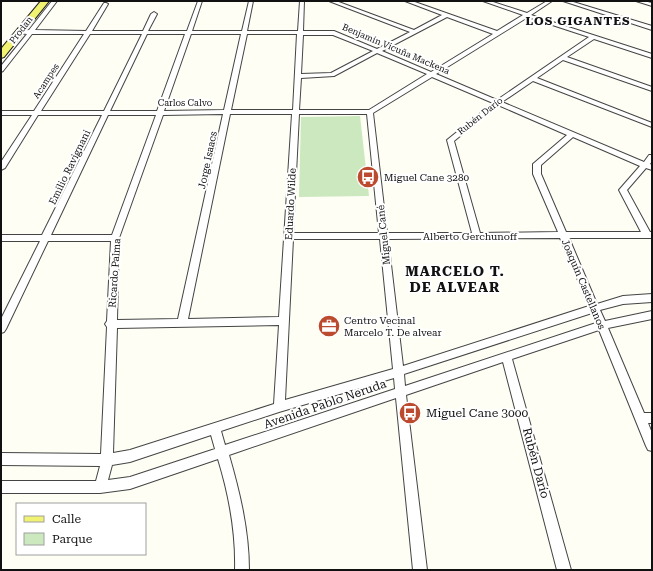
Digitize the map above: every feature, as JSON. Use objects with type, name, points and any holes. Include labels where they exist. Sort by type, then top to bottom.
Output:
[{"type":"main road","points":[[1,55],[45,1]]},
{"type":"street","name":"Prodan","points":[[1,70],[55,1]]},
{"type":"street","name":"Ricardo Palma","points":[[100,487],[107,460],[110,324],[115,238],[200,1]]},
{"type":"street","name":"Jorge Isaacs","points":[[182,323],[251,1]]},
{"type":"street","name":"Eduardo Wilde","points":[[279,407],[302,1]]},
{"type":"street","points":[[331,1],[415,32]]},
{"type":"street","points":[[407,1],[497,32]]},
{"type":"street","points":[[485,1],[652,56]]},
{"type":"street","points":[[370,112],[526,14],[550,1]]},
{"type":"street","points":[[564,1],[652,28]]},
{"type":"street","points":[[638,1],[652,5]]},
{"type":"street","name":"Acampes","points":[[1,168],[106,4]]},
{"type":"street","name":"Emilio Ravignani","points":[[1,329],[154,14]]},
{"type":"street","points":[[298,76],[332,75],[447,15]]},
{"type":"street","name":"Benjamín Vicuña Mackena","points":[[19,32],[334,33],[431,73],[648,167]]},
{"type":"street","name":"Rubén Darío","points":[[477,236],[450,142],[451,138],[498,102],[593,37]]},
{"type":"street","points":[[563,58],[652,89]]},
{"type":"street","points":[[533,79],[652,125]]},
{"type":"street","name":"Carlos Calvo","points":[[1,113],[370,112]]},
{"type":"street","name":"Miguel Cané","points":[[370,112],[420,570]]},
{"type":"street","name":"Joaquín Castellanos","points":[[572,134],[537,164],[536,169],[652,446]]},
{"type":"street","points":[[650,235],[623,190],[648,167],[652,157]]},
{"type":"street","name":"Alberto Gerchunoff","points":[[289,236],[650,235]]},
{"type":"street","points":[[1,238],[115,238]]},
{"type":"street","name":"Avenida Pablo Neruda","points":[[1,459],[107,460],[130,456],[279,407],[398,372],[595,307],[623,300],[652,298]]},
{"type":"street","name":"Avenida Pablo Neruda","points":[[1,487],[100,487],[130,483],[602,325],[652,315]]},
{"type":"street","points":[[110,324],[284,321]]},
{"type":"street","name":"Rubén Darío","points":[[507,357],[564,570]]},
{"type":"street","points":[[640,418],[652,418]]},
{"type":"street","points":[[214,428],[223,452],[242,536],[242,570]]},
{"type":"green space","points":[[360,116],[369,196],[299,197],[301,117]]},
{"type":"place","name":"Miguel Cane 3280","points":[[368,177]]},
{"type":"place","name":"Centro Vecinal Marcelo T. De alvear","points":[[329,326]]},
{"type":"place","name":"Miguel Cane 3000","points":[[410,413]]},
{"type":"district","name":"LOS GIGANTES","points":[[578,21]]},
{"type":"district","name":"MARCELO T. DE ALVEAR","points":[[455,280]]}]
